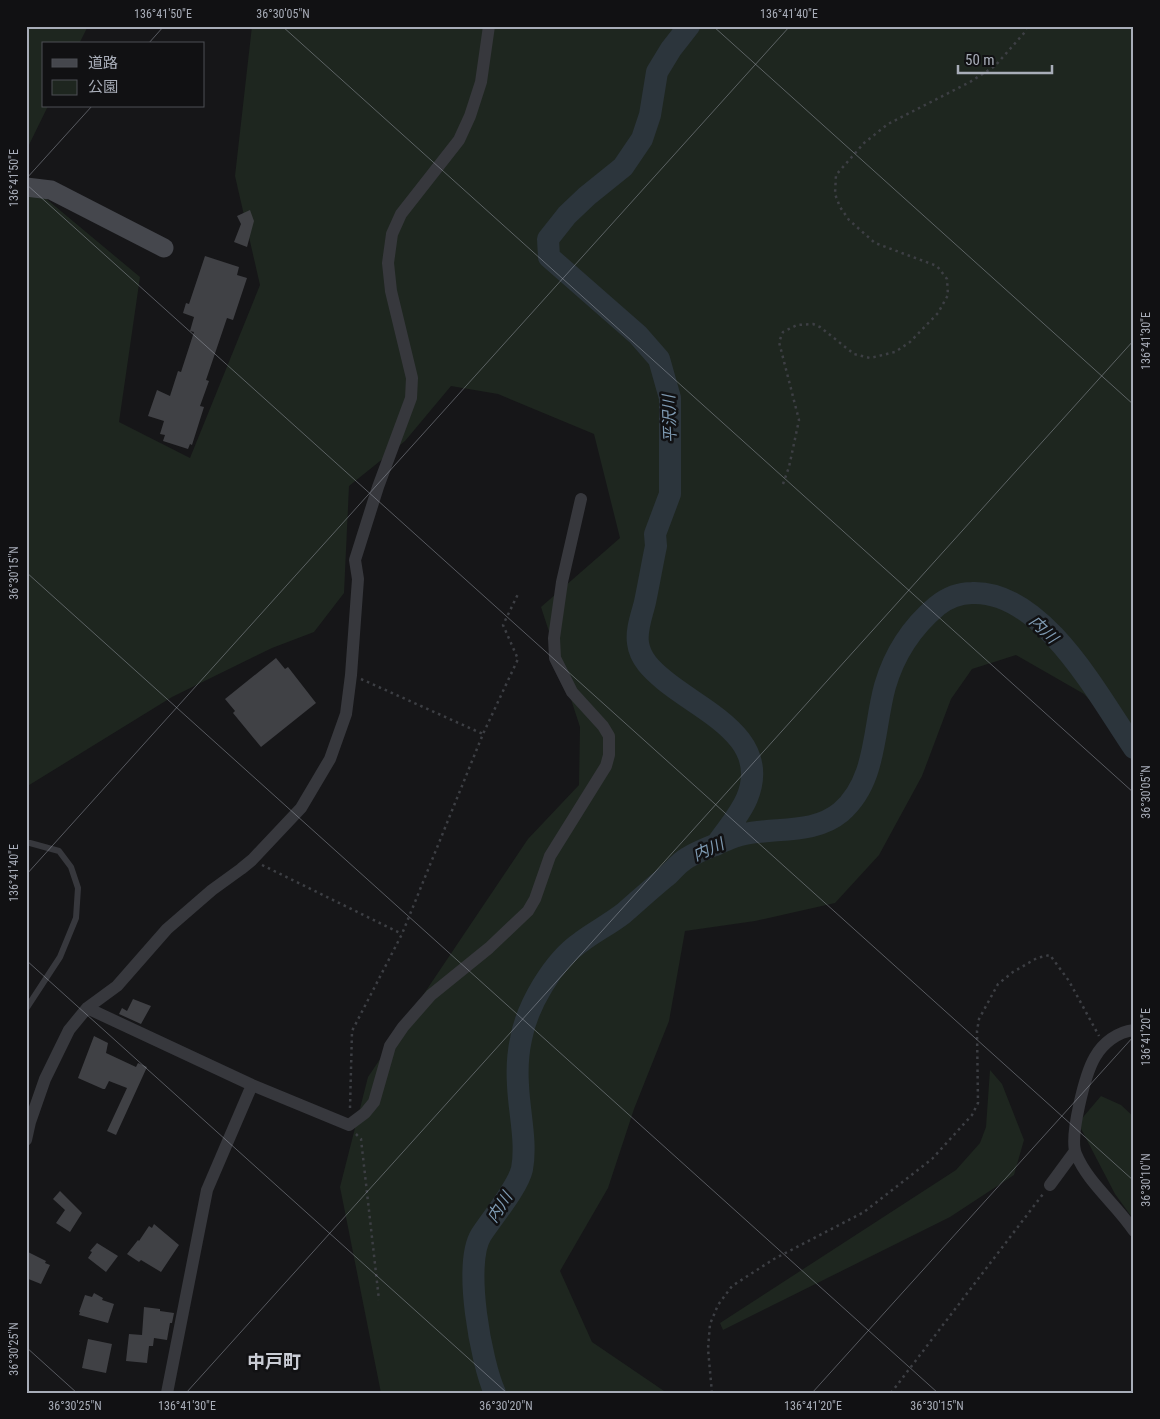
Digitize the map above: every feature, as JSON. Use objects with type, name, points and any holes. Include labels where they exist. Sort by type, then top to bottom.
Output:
[{"type":"street","points":[[26,1140],[30,1122],[45,1079],[69,1030],[87,1008],[117,986],[167,929],[212,890],[252,860],[301,808],[330,759],[346,714],[351,675],[358,579],[355,560],[378,487],[411,398],[412,378],[390,291],[388,263],[392,234],[401,214],[459,140],[470,116],[481,82],[489,26]]},
{"type":"street","points":[[26,187],[51,190],[164,248]]},
{"type":"street","points":[[87,1008],[252,1085],[349,1125],[365,1113],[374,1102],[390,1046],[403,1027],[432,995],[490,948],[528,910],[535,899],[550,856],[606,766],[609,755],[609,736],[603,726],[572,692],[555,658],[554,638],[562,582],[581,499]]},
{"type":"street","points":[[1134,1030],[1123,1031],[1108,1041],[1094,1058],[1074,1130],[1075,1151],[1082,1167],[1134,1231]]},
{"type":"street","points":[[167,1393],[208,1190],[252,1085]]},
{"type":"street","points":[[1050,1185],[1075,1151]]},
{"type":"lane","points":[[26,843],[59,851],[71,867],[78,888],[76,918],[60,957],[26,1009]]},
{"type":"path","points":[[783,484],[799,420],[779,342],[783,332],[797,325],[813,324],[820,327],[854,354],[870,358],[895,352],[910,342],[938,314],[948,295],[947,279],[937,266],[875,243],[849,220],[840,207],[835,194],[836,175],[864,143],[888,124],[970,82],[995,66],[1025,32],[1027,26]]},
{"type":"path","points":[[379,1300],[361,1139],[349,1125],[352,1031],[402,934],[483,734],[518,659],[503,625],[518,594]]},
{"type":"path","points":[[351,675],[483,734]]},
{"type":"path","points":[[252,860],[402,934]]},
{"type":"path","points":[[712,1393],[708,1349],[710,1324],[718,1304],[732,1286],[774,1260],[864,1212],[932,1159],[972,1115],[978,1103],[978,1019],[998,984],[1037,958],[1050,955],[1069,981],[1103,1046]]},
{"type":"path","points":[[892,1393],[1050,1185]]},
{"type":"green space","points":[[26,26],[88,26],[80,42],[42,42],[42,108],[47,108],[26,151]]},
{"type":"green space","points":[[252,26],[1134,26],[1134,762],[1121,734],[1084,694],[1016,655],[972,669],[951,699],[922,776],[879,855],[835,903],[755,921],[685,931],[669,1021],[634,1109],[608,1188],[560,1271],[592,1342],[667,1393],[381,1393],[340,1187],[368,1077],[528,839],[579,785],[580,727],[541,607],[620,538],[594,434],[498,394],[451,386],[405,441],[349,486],[344,593],[314,632],[272,648],[172,697],[26,787],[26,182],[140,277],[119,422],[190,458],[260,285],[235,176]]},
{"type":"green space","points":[[990,1070],[1002,1084],[1024,1140],[1014,1175],[950,1217],[723,1330],[720,1323],[956,1170],[980,1143],[986,1127]]},
{"type":"green space","points":[[1101,1096],[1121,1105],[1134,1117],[1134,1220],[1115,1194],[1078,1123]]},
{"type":"building","points":[[250,210],[254,221],[247,247],[234,242],[241,224],[237,216]]},
{"type":"building","points":[[205,256],[239,267],[237,275],[247,278],[233,320],[227,318],[206,380],[209,381],[200,406],[204,407],[192,445],[190,444],[188,449],[163,441],[165,435],[160,434],[164,421],[148,416],[157,390],[170,396],[178,371],[181,372],[194,332],[190,331],[194,317],[183,313],[186,303],[189,304]]},
{"type":"building","points":[[276,658],[285,669],[288,667],[316,703],[261,747],[233,713],[235,711],[225,699]]},
{"type":"building","points":[[133,999],[151,1006],[141,1024],[119,1014],[122,1008],[127,1011]]},
{"type":"building","points":[[94,1036],[108,1043],[106,1053],[136,1067],[138,1063],[147,1067],[116,1135],[107,1131],[127,1088],[109,1081],[105,1089],[103,1089],[78,1078]]},
{"type":"building","points":[[60,1191],[82,1213],[70,1232],[56,1223],[65,1210],[53,1199]]},
{"type":"building","points":[[154,1224],[179,1245],[161,1272],[127,1254],[149,1226],[152,1228]]},
{"type":"building","points":[[97,1243],[118,1256],[106,1272],[88,1258],[92,1252],[90,1251]]},
{"type":"building","points":[[26,1251],[50,1265],[41,1284],[26,1278]]},
{"type":"building","points":[[94,1293],[103,1298],[102,1300],[114,1304],[108,1323],[79,1315],[85,1295],[92,1297]]},
{"type":"building","points":[[144,1307],[174,1313],[167,1340],[154,1338],[153,1346],[149,1346],[147,1363],[126,1361],[129,1334],[142,1335]]},
{"type":"building","points":[[88,1339],[112,1344],[106,1373],[82,1368]]},
{"type":"waterway","name":"平沢川","points":[[689,26],[671,49],[657,72],[650,115],[642,139],[623,167],[567,215],[548,239],[549,257],[638,335],[659,359],[670,398],[670,494],[655,534],[656,546],[639,627],[638,643],[641,654],[651,668],[664,680],[729,728],[741,742],[750,758],[752,777],[747,798],[737,816],[716,845]]},
{"type":"waterway","name":"内川","points":[[495,1393],[484,1359],[476,1313],[474,1290],[476,1249],[481,1235],[515,1185],[522,1169],[523,1138],[518,1062],[524,1026],[535,999],[551,972],[571,950],[624,913],[682,862],[697,852],[743,835],[815,825],[829,820],[841,812],[853,799],[868,770],[881,702],[893,663],[912,632],[928,614],[953,596],[972,593],[998,597],[1022,609],[1045,627],[1086,676],[1134,748]]},
{"type":"district","name":"中戸町","points":[[274,1362]]}]
